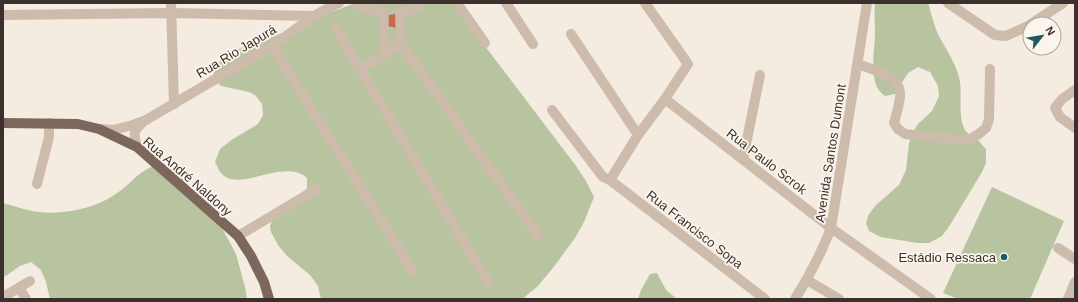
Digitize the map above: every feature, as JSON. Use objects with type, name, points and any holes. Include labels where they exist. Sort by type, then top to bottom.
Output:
[{"type":"main road","name":"Rua André Naldony","points":[[3,123],[78,124],[99,129],[137,147],[238,236],[251,256],[264,282],[269,299]]},
{"type":"street","name":"Rua Rio Japurá","points":[[99,129],[113,130],[146,120],[272,46],[314,16],[340,3]]},
{"type":"street","points":[[359,3],[360,7],[364,9],[400,12],[416,9],[419,6],[419,3]]},
{"type":"street","points":[[457,3],[485,43]]},
{"type":"street","points":[[506,3],[533,44]]},
{"type":"street","points":[[610,180],[638,134],[665,99],[688,64],[645,3]]},
{"type":"street","name":"Avenida Santos Dumont","points":[[795,299],[814,267],[831,228],[867,3]]},
{"type":"street","points":[[948,3],[995,35],[1006,36],[1022,28]]},
{"type":"street","points":[[1043,16],[1063,3]]},
{"type":"street","points":[[3,15],[171,8],[314,16]]},
{"type":"street","points":[[171,8],[174,104]]},
{"type":"street","points":[[383,11],[385,54]]},
{"type":"street","points":[[400,12],[401,44],[538,236]]},
{"type":"street","points":[[335,27],[488,282]]},
{"type":"street","points":[[571,34],[638,134]]},
{"type":"street","points":[[360,69],[401,44]]},
{"type":"street","points":[[272,46],[413,271]]},
{"type":"street","points":[[858,64],[890,77],[896,84],[900,92],[894,123],[898,129],[905,134],[960,140],[971,138],[986,128],[989,119],[990,69]]},
{"type":"street","points":[[743,159],[760,75]]},
{"type":"street","points":[[1075,90],[1062,99],[1055,108],[1060,117],[1075,128]]},
{"type":"street","name":"Rua Paulo Scrok","points":[[665,99],[831,228],[931,299]]},
{"type":"street","name":"Rua Francisco Sopa","points":[[552,110],[603,178],[610,180],[765,299]]},
{"type":"street","name":"Rua Rio Japurá","points":[[137,147],[134,137],[135,132],[137,128],[146,120]]},
{"type":"street","points":[[37,184],[49,137],[49,123]]},
{"type":"street","points":[[238,236],[317,189]]},
{"type":"street","points":[[1058,248],[1075,258]]},
{"type":"street","points":[[807,280],[839,299]]},
{"type":"street","points":[[3,297],[30,281]]},
{"type":"street","points":[[1068,299],[1075,282]]},
{"type":"street","points":[[19,288],[25,299]]},
{"type":"green space","points":[[356,3],[451,3],[586,181],[594,197],[584,222],[575,238],[553,268],[537,287],[522,299],[321,299],[318,286],[310,275],[287,256],[278,245],[271,232],[270,226],[274,216],[307,188],[307,178],[297,173],[286,171],[238,180],[229,178],[219,170],[215,162],[220,149],[233,139],[258,124],[263,115],[262,104],[255,95],[249,92],[221,86],[213,79],[214,70],[218,63],[236,50]]},
{"type":"green space","points":[[875,3],[928,3],[938,34],[952,59],[959,76],[962,123],[967,133],[980,142],[986,149],[986,163],[982,172],[950,225],[942,236],[929,243],[917,243],[881,237],[869,231],[866,223],[868,216],[875,206],[899,185],[906,170],[909,143],[913,132],[918,124],[932,111],[939,96],[938,86],[930,72],[918,67],[908,73],[895,94],[885,96],[878,90],[873,69]]},
{"type":"green space","points":[[155,165],[166,166],[182,178],[222,228],[236,254],[247,299],[50,299],[46,282],[41,270],[31,262],[20,266],[3,277],[3,203],[26,210],[49,213],[81,209],[102,202],[111,197],[123,189],[141,173]]},
{"type":"green space","name":"Estádio Ressaca","points":[[992,187],[1064,221],[1030,299],[958,299],[943,293]]},
{"type":"green space","points":[[657,273],[666,290],[677,299],[638,299],[650,274]]},
{"type":"building","points":[[396,14],[397,28],[388,26],[389,15]]},
{"type":"place","name":"Estádio Ressaca","points":[[1004,257]]}]
